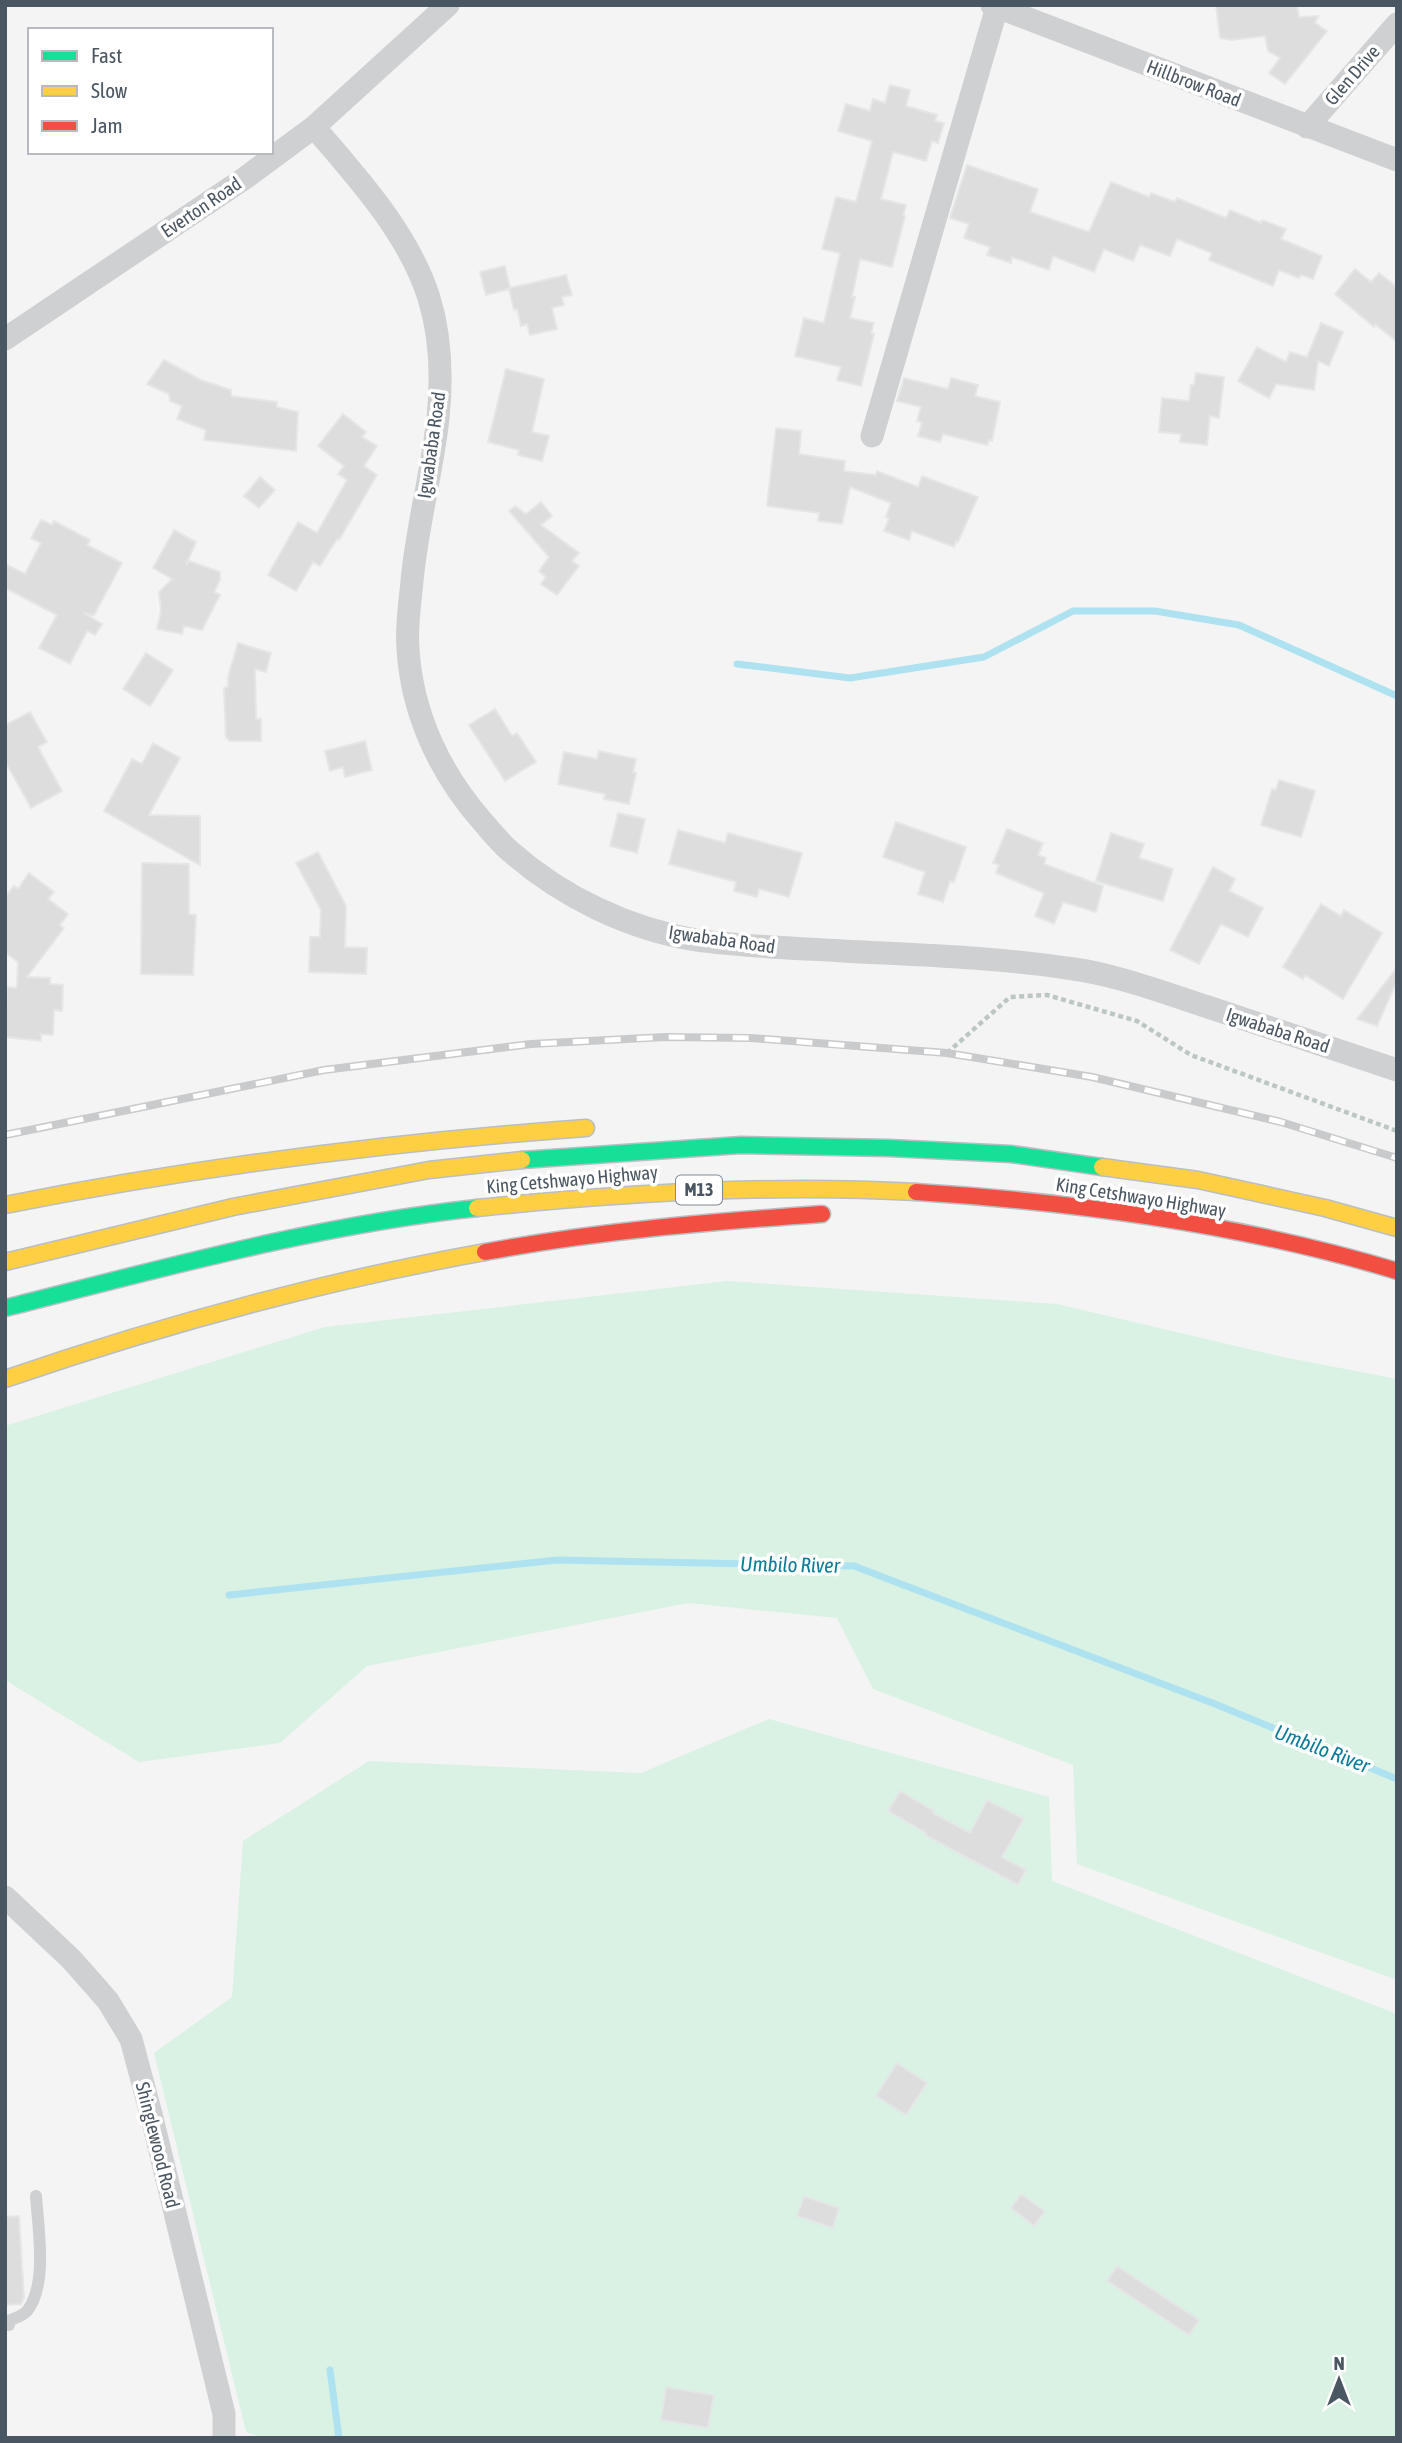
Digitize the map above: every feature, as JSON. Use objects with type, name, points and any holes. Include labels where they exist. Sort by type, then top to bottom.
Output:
[{"type":"highway","points":[[5,1205],[227,1165],[493,1133],[602,1127]]},
{"type":"highway","points":[[903,1133],[980,1145],[1011,1154]]},
{"type":"highway","name":"King Cetshwayo Highway","points":[[5,1262],[179,1219],[429,1170],[556,1156],[741,1145],[877,1147],[1011,1154],[1198,1180],[1325,1208],[1397,1228]]},
{"type":"highway","name":"King Cetshwayo Highway","points":[[5,1308],[262,1245],[377,1223],[469,1209],[696,1190],[822,1189],[950,1195],[1054,1204],[1240,1233],[1397,1271]]},
{"type":"highway","points":[[975,1213],[1054,1204]]},
{"type":"highway","points":[[5,1379],[209,1313],[311,1286],[471,1253],[595,1233],[694,1222],[834,1213]]},
{"type":"street","name":"Everton Road","points":[[5,339],[245,178],[314,127],[448,5]]},
{"type":"street","name":"Hillbrow Road","points":[[995,6],[1397,160]]},
{"type":"street","points":[[872,436],[995,6]]},
{"type":"street","name":"Glen Drive","points":[[1307,127],[1397,24]]},
{"type":"street","name":"Igwababa Road","points":[[314,127],[380,208],[412,258],[429,296],[438,340],[438,420],[414,563],[408,650],[415,694],[428,738],[443,769],[461,797],[508,850],[569,894],[601,910],[666,933],[751,946],[968,957],[1070,968],[1143,986],[1397,1070]]},
{"type":"street","name":"Shinglewood Road","points":[[5,1896],[79,1968],[107,2001],[131,2039],[224,2414],[224,2438]]},
{"type":"lane","points":[[5,2325],[25,2313],[36,2297],[40,2249],[36,2196]]},
{"type":"path","points":[[947,1054],[1010,998],[1047,995],[1137,1021],[1191,1055],[1397,1131]]},
{"type":"green space","points":[[728,1281],[1057,1304],[1283,1357],[1397,1379],[1397,1980],[1077,1864],[1073,1765],[873,1689],[837,1618],[688,1603],[367,1666],[280,1743],[139,1762],[5,1680],[5,1426],[325,1327]]},
{"type":"green space","points":[[769,1719],[1049,1797],[1052,1881],[1397,2014],[1397,2438],[263,2438],[246,2432],[154,2053],[232,1997],[243,1841],[369,1761],[641,1773]]},
{"type":"building","points":[[1216,5],[1297,5],[1299,17],[1318,16],[1315,23],[1327,31],[1285,84],[1269,73],[1280,58],[1268,51],[1265,36],[1231,40],[1220,38]]},
{"type":"building","points":[[890,85],[910,90],[906,106],[937,115],[935,121],[944,123],[938,143],[932,141],[926,161],[893,152],[881,199],[906,205],[892,267],[860,259],[852,297],[855,297],[850,318],[874,323],[871,333],[874,334],[861,386],[837,380],[841,367],[795,356],[804,318],[824,323],[840,253],[822,249],[836,197],[856,202],[872,141],[838,131],[846,104],[870,111],[873,99],[885,103]]},
{"type":"building","points":[[967,165],[1038,189],[1030,212],[1089,232],[1111,182],[1149,197],[1151,193],[1175,202],[1177,198],[1226,218],[1230,210],[1261,223],[1262,220],[1286,229],[1281,239],[1322,256],[1313,279],[1301,275],[1299,278],[1279,270],[1273,286],[1209,260],[1212,253],[1177,239],[1170,256],[1140,245],[1133,261],[1104,249],[1094,272],[1053,256],[1049,270],[1012,257],[1011,263],[987,255],[990,247],[964,238],[969,224],[950,218]]},
{"type":"building","points":[[505,266],[510,288],[566,275],[572,295],[562,297],[564,305],[552,308],[557,329],[530,335],[527,324],[521,326],[509,289],[486,295],[480,272]]},
{"type":"building","points":[[1355,269],[1371,282],[1379,273],[1397,287],[1397,342],[1375,324],[1374,327],[1335,294]]},
{"type":"building","points":[[1321,323],[1343,332],[1329,366],[1318,361],[1314,390],[1276,384],[1269,398],[1238,381],[1257,347],[1286,362],[1290,352],[1307,357]]},
{"type":"building","points":[[164,360],[201,380],[231,390],[231,396],[277,402],[277,407],[298,412],[296,451],[204,440],[206,430],[177,419],[182,406],[170,401],[169,394],[147,384]]},
{"type":"building","points":[[506,369],[544,379],[532,432],[549,436],[542,461],[518,455],[519,450],[488,442]]},
{"type":"building","points":[[1196,373],[1224,377],[1219,418],[1210,416],[1207,445],[1180,442],[1181,434],[1159,432],[1162,398],[1189,401]]},
{"type":"building","points":[[904,378],[948,389],[951,378],[978,385],[975,396],[1000,402],[992,441],[989,440],[987,445],[943,434],[940,442],[918,436],[922,422],[917,421],[921,407],[897,401]]},
{"type":"building","points":[[343,414],[366,432],[362,437],[377,446],[364,466],[377,475],[339,540],[337,539],[320,566],[313,562],[296,591],[268,575],[298,522],[317,533],[347,480],[338,474],[344,466],[318,446]]},
{"type":"building","points":[[776,428],[801,431],[799,454],[845,461],[844,471],[876,475],[877,471],[918,487],[922,476],[978,497],[958,542],[956,541],[954,547],[912,531],[909,540],[884,531],[891,503],[850,487],[842,524],[818,521],[819,513],[767,506]]},
{"type":"building","points":[[260,477],[275,490],[259,508],[244,496]]},
{"type":"building","points":[[541,502],[552,516],[541,525],[579,553],[572,561],[579,566],[557,595],[541,584],[546,577],[539,571],[549,557],[509,511],[515,506],[526,514]]},
{"type":"building","points":[[41,520],[52,525],[54,521],[90,540],[87,545],[122,563],[94,615],[84,613],[102,624],[95,635],[87,631],[70,664],[39,648],[57,615],[5,588],[5,564],[25,574],[41,543],[31,538]]},
{"type":"building","points":[[174,530],[196,542],[186,565],[189,561],[220,572],[220,580],[214,592],[220,595],[202,630],[184,626],[182,634],[157,629],[161,611],[159,592],[172,579],[153,568]]},
{"type":"building","points":[[238,643],[271,653],[266,672],[255,669],[256,719],[261,719],[261,741],[229,741],[226,738],[224,688],[228,687],[228,677]]},
{"type":"building","points":[[146,653],[173,670],[150,706],[123,689]]},
{"type":"building","points":[[495,709],[512,736],[517,733],[536,762],[505,781],[469,725]]},
{"type":"building","points":[[30,712],[47,742],[38,747],[62,791],[31,808],[5,761],[5,725]]},
{"type":"building","points":[[365,741],[372,770],[345,777],[343,767],[330,771],[325,751]]},
{"type":"building","points":[[153,743],[180,758],[149,815],[200,816],[200,865],[104,811],[132,759],[142,764]]},
{"type":"building","points":[[599,751],[636,759],[633,772],[636,773],[629,804],[604,799],[605,794],[558,784],[564,752],[597,759]]},
{"type":"building","points":[[1279,780],[1315,791],[1301,837],[1261,825],[1272,789],[1276,790]]},
{"type":"building","points":[[618,813],[645,819],[637,853],[610,846]]},
{"type":"building","points":[[896,822],[966,847],[954,882],[950,881],[943,902],[918,894],[925,872],[883,857]]},
{"type":"building","points":[[1007,829],[1043,843],[1038,855],[1046,858],[1044,864],[1103,886],[1096,912],[1063,902],[1054,924],[1035,916],[1044,893],[996,873],[999,865],[993,863]]},
{"type":"building","points":[[678,830],[725,843],[728,833],[802,853],[789,897],[759,889],[757,897],[734,891],[736,882],[669,864]]},
{"type":"building","points":[[1111,833],[1144,844],[1139,858],[1173,869],[1163,901],[1096,881]]},
{"type":"building","points":[[318,852],[346,906],[345,947],[367,948],[366,974],[309,972],[310,937],[320,937],[321,910],[296,863]]},
{"type":"building","points":[[142,863],[189,864],[189,914],[196,915],[193,975],[141,974]]},
{"type":"building","points":[[1213,867],[1235,879],[1229,891],[1263,908],[1248,937],[1221,924],[1199,964],[1170,950]]},
{"type":"building","points":[[29,873],[54,892],[48,899],[68,914],[60,925],[64,928],[27,977],[50,978],[50,984],[63,985],[62,1011],[54,1010],[53,1035],[41,1034],[41,1041],[5,1037],[7,987],[17,988],[18,962],[5,952],[5,897],[14,886],[18,889]]},
{"type":"building","points":[[1321,904],[1341,916],[1344,910],[1382,933],[1343,999],[1305,975],[1303,979],[1283,967]]},
{"type":"building","points":[[1395,970],[1397,981],[1377,1026],[1357,1019]]},
{"type":"building","points":[[900,1791],[970,1833],[987,1800],[1024,1819],[1002,1857],[1026,1870],[1018,1885],[925,1835],[926,1833],[888,1811]]},
{"type":"building","points":[[897,2063],[927,2083],[906,2115],[876,2096]]},
{"type":"building","points":[[1021,2194],[1045,2211],[1034,2226],[1011,2208]]},
{"type":"building","points":[[804,2196],[839,2208],[833,2228],[797,2216]]},
{"type":"building","points":[[19,2216],[24,2298],[21,2304],[5,2305],[5,2217]]},
{"type":"building","points":[[1117,2266],[1199,2320],[1189,2335],[1107,2281]]},
{"type":"building","points":[[666,2387],[714,2395],[708,2428],[661,2420]]},
{"type":"waterway","points":[[737,664],[850,678],[984,657],[1073,611],[1155,611],[1239,625],[1397,696]]},
{"type":"waterway","name":"Umbilo River","points":[[229,1595],[557,1560],[854,1566],[1215,1704],[1397,1779]]},
{"type":"waterway","points":[[330,2370],[339,2438]]},
{"type":"railway","points":[[5,1135],[324,1070],[531,1044],[665,1037],[751,1038],[947,1053],[1092,1077],[1281,1122],[1397,1158]]},
{"type":"traffic: fast","points":[[522,1160],[741,1145],[1011,1154],[1102,1167]]},
{"type":"traffic: fast","points":[[5,1308],[298,1237],[358,1225],[477,1208]]},
{"type":"traffic: slow","points":[[5,1205],[149,1179],[367,1148],[586,1128]]},
{"type":"traffic: slow","points":[[5,1262],[233,1207],[429,1170],[522,1160]]},
{"type":"traffic: slow","points":[[1102,1167],[1198,1180],[1325,1208],[1397,1228]]},
{"type":"traffic: slow","points":[[477,1208],[696,1191],[806,1189],[916,1192]]},
{"type":"traffic: slow","points":[[5,1379],[124,1340],[243,1306],[362,1277],[485,1252]]},
{"type":"traffic: jam","points":[[916,1192],[1098,1209],[1219,1228],[1279,1240],[1397,1271]]},
{"type":"traffic: jam","points":[[485,1252],[611,1233],[822,1214]]}]
